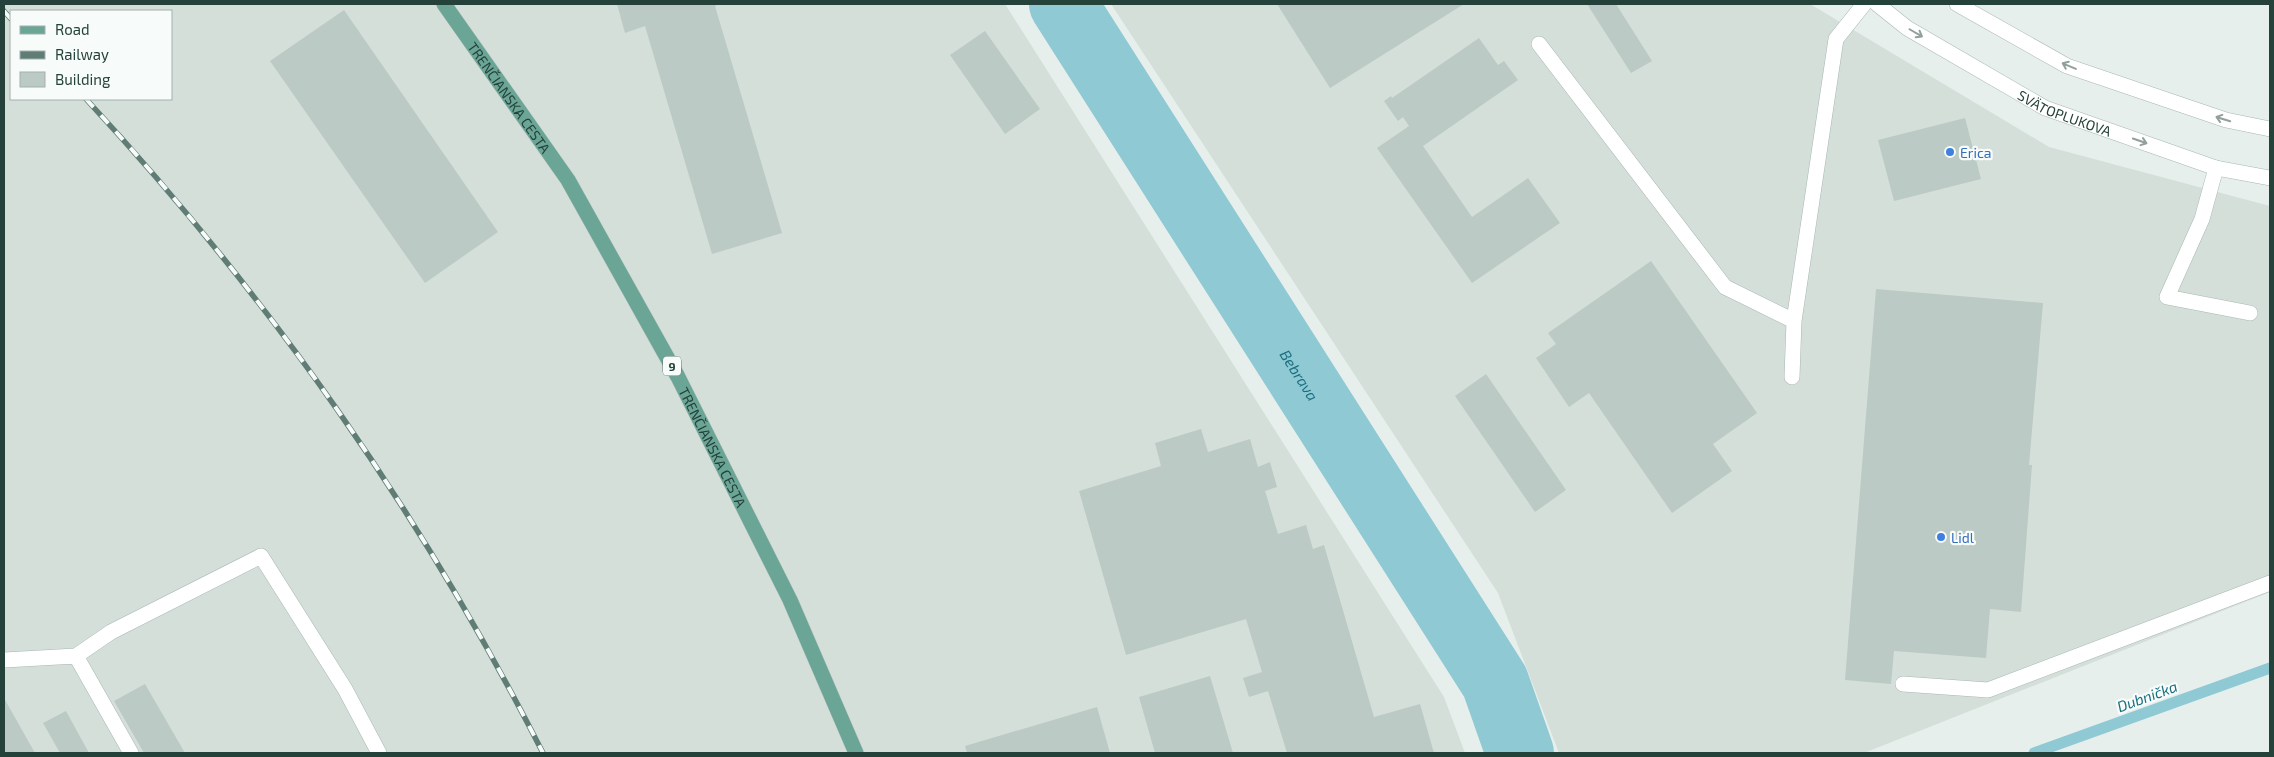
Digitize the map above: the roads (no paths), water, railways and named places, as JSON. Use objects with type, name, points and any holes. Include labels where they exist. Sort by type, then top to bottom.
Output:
[{"type":"main road","name":"TRENČIANSKA CESTA","points":[[444,4],[568,180],[678,377],[790,600],[856,753]]},
{"type":"street","points":[[1792,377],[1794,321],[1836,39],[1864,4]]},
{"type":"street","name":"SVÄTOPLUKOVA","points":[[1877,4],[1907,28],[2045,108],[2216,168],[2270,178]]},
{"type":"street","points":[[1957,4],[2068,66],[2226,120],[2270,129]]},
{"type":"street","points":[[1539,44],[1724,287],[1794,321]]},
{"type":"street","points":[[2216,168],[2202,219],[2167,297],[2250,313]]},
{"type":"street","points":[[4,660],[76,656],[111,632],[261,556],[345,689],[379,753]]},
{"type":"street","points":[[1903,684],[1988,690],[2270,583]]},
{"type":"street","points":[[76,656],[130,753]]},
{"type":"waterway","name":"Bebrava","points":[[1063,4],[1495,682],[1520,753]]},
{"type":"waterway","name":"Dubnička","points":[[2034,753],[2270,668]]},
{"type":"railway","points":[[4,11],[10,18]]},
{"type":"railway","points":[[87,100],[218,251],[279,330],[337,410],[393,492],[446,577],[496,664],[543,753]]},
{"type":"place","name":"Erica","points":[[1950,152]]},
{"type":"place","name":"Lidl","points":[[1941,537]]}]
